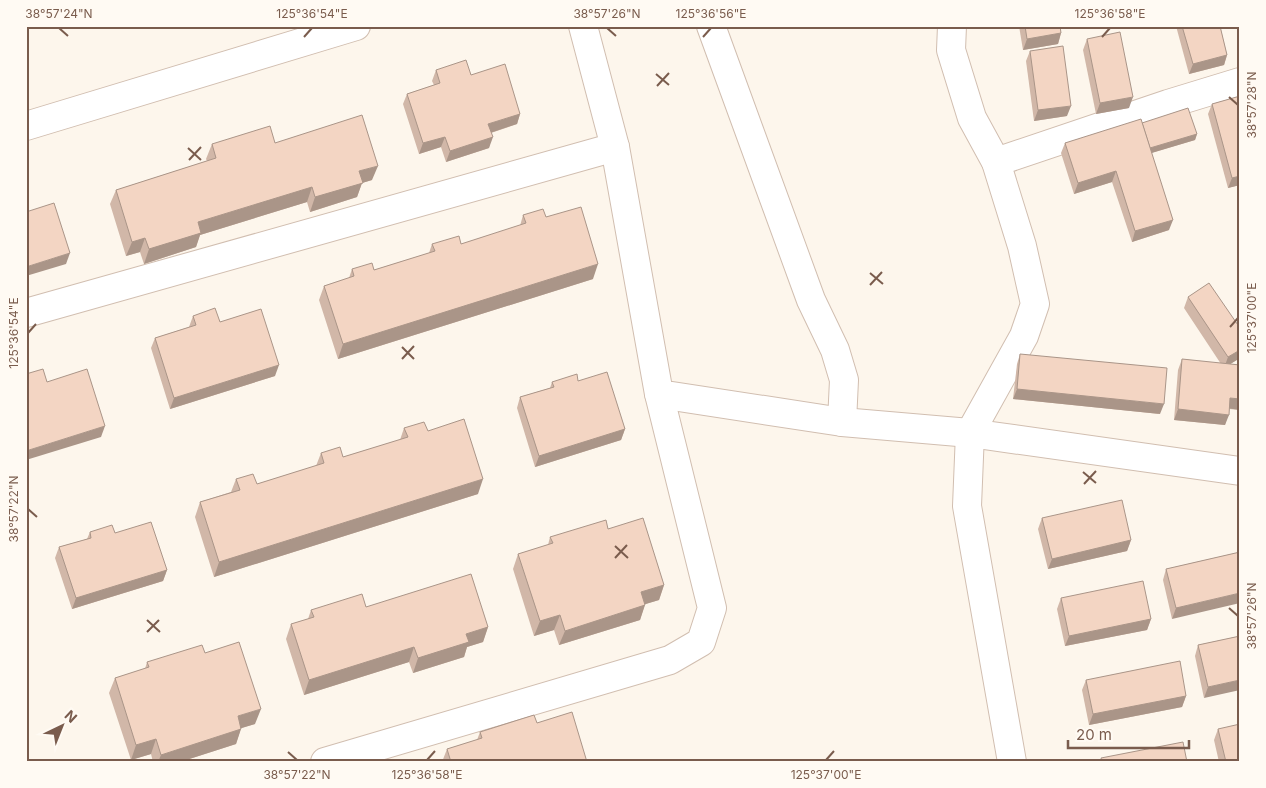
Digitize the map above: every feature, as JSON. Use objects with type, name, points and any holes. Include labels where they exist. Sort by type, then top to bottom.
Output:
[{"type":"street","points":[[26,126],[356,26]]},
{"type":"street","points":[[324,762],[670,660],[701,642],[712,608],[660,394],[615,147],[583,26]]},
{"type":"street","points":[[711,26],[812,300],[835,350],[844,380],[842,422]]},
{"type":"street","points":[[952,26],[951,50],[972,118],[996,162],[1022,246],[1035,304],[1024,336],[970,433],[968,506],[1012,762]]},
{"type":"street","points":[[996,162],[1240,82]]},
{"type":"street","points":[[26,313],[615,147]]},
{"type":"street","points":[[660,394],[842,422],[970,433],[1240,470]]},
{"type":"building","points":[[1025,26],[1060,26],[1061,33],[1027,39]]},
{"type":"building","points":[[1182,26],[1220,26],[1227,55],[1193,64]]},
{"type":"building","points":[[1120,32],[1133,97],[1100,103],[1087,39]]},
{"type":"building","points":[[1063,46],[1071,106],[1038,110],[1030,51]]},
{"type":"building","points":[[466,60],[471,75],[505,64],[520,114],[488,124],[493,137],[450,151],[445,137],[423,143],[407,94],[440,83],[436,70]]},
{"type":"building","points":[[1240,96],[1240,176],[1232,178],[1212,104]]},
{"type":"building","points":[[1188,108],[1197,134],[1150,148],[1142,123]]},
{"type":"building","points":[[362,115],[378,166],[359,171],[363,183],[315,197],[312,187],[198,222],[201,233],[149,249],[145,238],[132,242],[116,190],[216,158],[212,144],[270,126],[275,143]]},
{"type":"building","points":[[1141,119],[1173,220],[1135,231],[1116,171],[1078,183],[1065,143]]},
{"type":"building","points":[[54,203],[70,253],[26,267],[26,212]]},
{"type":"building","points":[[581,207],[598,264],[343,344],[324,286],[354,276],[352,269],[372,263],[374,270],[435,251],[432,244],[459,236],[461,244],[526,223],[523,215],[543,209],[546,217]]},
{"type":"building","points":[[1209,283],[1240,328],[1240,350],[1228,357],[1188,297]]},
{"type":"building","points":[[215,308],[220,322],[261,309],[279,365],[174,398],[155,338],[196,325],[193,316]]},
{"type":"building","points":[[1020,354],[1167,368],[1164,404],[1017,389]]},
{"type":"building","points":[[1182,359],[1240,365],[1240,399],[1230,398],[1229,415],[1178,409]]},
{"type":"building","points":[[43,369],[47,382],[87,369],[105,426],[26,451],[26,374]]},
{"type":"building","points":[[607,372],[625,429],[539,456],[520,397],[554,387],[552,382],[577,374],[578,381]]},
{"type":"building","points":[[464,419],[483,479],[219,562],[200,502],[240,490],[236,479],[253,474],[257,484],[324,463],[321,453],[340,447],[343,457],[408,437],[404,428],[424,422],[428,431]]},
{"type":"building","points":[[1122,500],[1131,540],[1052,559],[1042,518]]},
{"type":"building","points":[[643,518],[664,585],[641,592],[645,605],[565,631],[560,615],[540,621],[518,554],[553,543],[550,537],[606,520],[608,529]]},
{"type":"building","points":[[151,522],[167,570],[76,598],[59,547],[91,538],[90,532],[112,525],[115,533]]},
{"type":"building","points":[[1240,552],[1240,593],[1176,608],[1166,569]]},
{"type":"building","points":[[471,574],[488,627],[466,634],[469,642],[418,658],[414,647],[309,680],[291,624],[314,617],[311,610],[362,594],[366,607]]},
{"type":"building","points":[[1143,581],[1151,619],[1069,636],[1061,598]]},
{"type":"building","points":[[1240,636],[1240,680],[1208,687],[1198,645]]},
{"type":"building","points":[[239,642],[261,709],[238,716],[241,729],[161,755],[156,739],[136,745],[115,678],[149,667],[147,662],[202,645],[205,653]]},
{"type":"building","points":[[1180,661],[1186,696],[1093,714],[1086,680]]},
{"type":"building","points":[[572,712],[587,762],[451,762],[447,749],[482,738],[480,732],[534,715],[537,723]]},
{"type":"building","points":[[1240,724],[1240,762],[1226,762],[1218,729]]},
{"type":"building","points":[[1183,742],[1187,762],[1102,762],[1101,758]]}]
